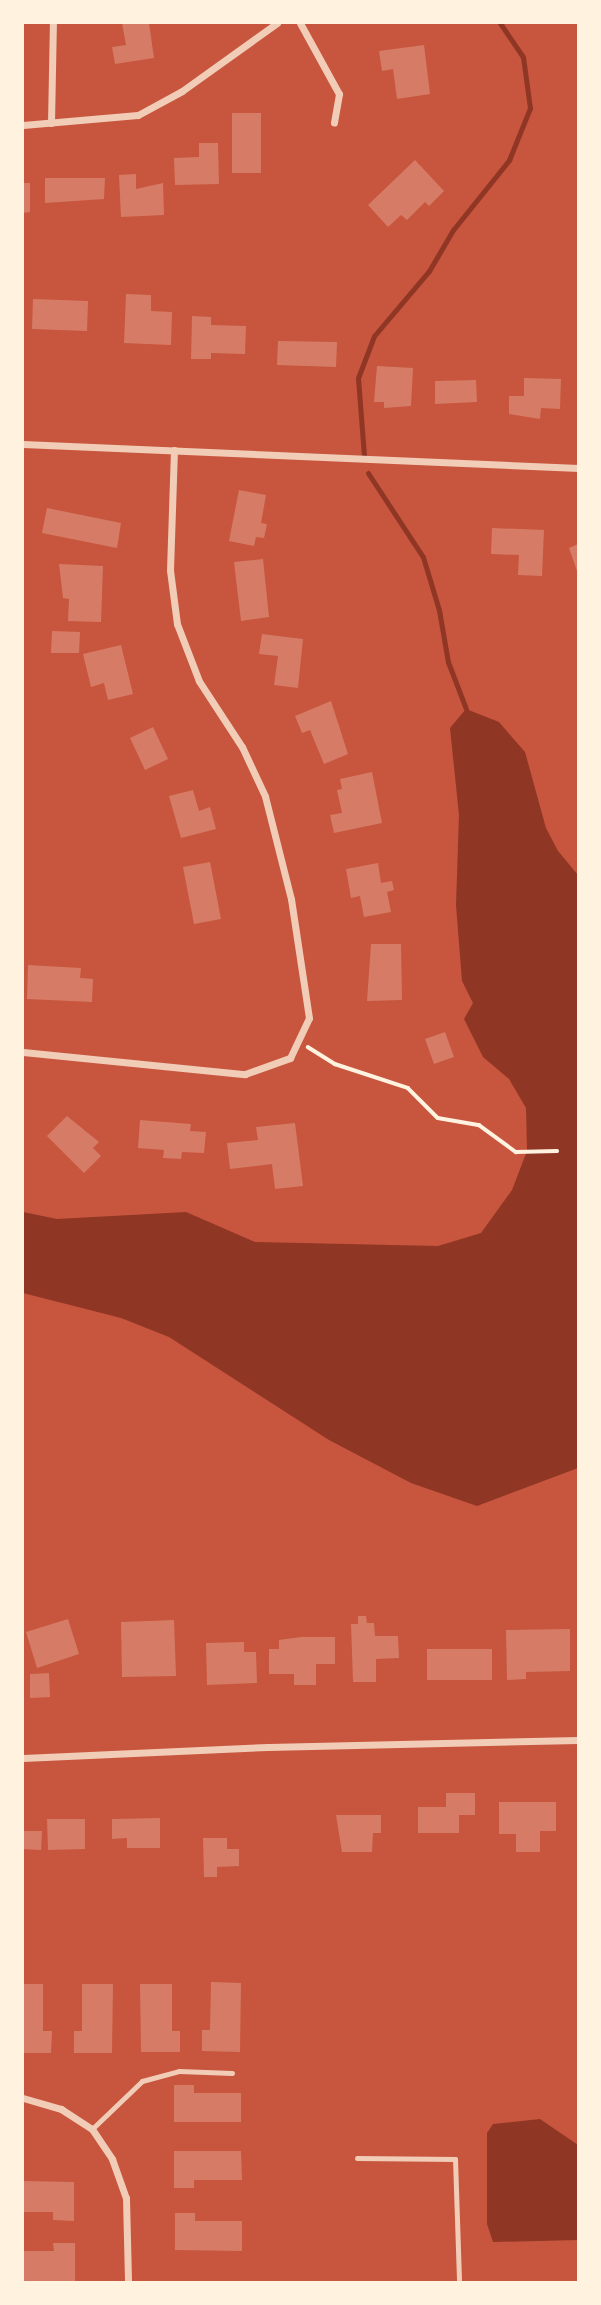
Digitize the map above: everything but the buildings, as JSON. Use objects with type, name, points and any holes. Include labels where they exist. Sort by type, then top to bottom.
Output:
[{"type":"street","points":[[51,123],[53,23]]},
{"type":"street","points":[[23,125],[124,119],[152,110],[277,23]]},
{"type":"street","points":[[300,23],[339,94],[334,123]]},
{"type":"street","points":[[23,444],[578,468]]},
{"type":"street","points":[[23,1052],[245,1074],[279,1065],[296,1051],[309,1018],[306,979],[265,796],[242,747],[199,681],[177,624],[170,570],[174,450]]},
{"type":"street","points":[[23,1758],[268,1747],[578,1740]]},
{"type":"street","points":[[23,2098],[61,2109],[92,2129],[122,2182],[128,2282]]},
{"type":"lane","points":[[92,2129],[142,2081],[178,2071],[232,2073]]},
{"type":"lane","points":[[357,2158],[455,2159],[458,2282]]},
{"type":"path","points":[[301,1042],[335,1065],[408,1088],[432,1115],[445,1121],[479,1125],[516,1152],[557,1151]]},
{"type":"shaded area","points":[[466,709],[499,722],[525,752],[546,828],[558,851],[578,875],[578,1468],[477,1506],[411,1483],[329,1440],[169,1337],[121,1318],[23,1293],[23,1212],[57,1219],[186,1212],[255,1242],[438,1246],[481,1233],[512,1190],[527,1151],[526,1108],[509,1079],[483,1057],[464,1019],[473,1003],[462,981],[456,905],[459,815],[450,728]]},
{"type":"shaded area","points":[[540,2119],[578,2145],[578,2240],[493,2242],[487,2224],[487,2133],[493,2124]]},
{"type":"waterway","points":[[364,456],[358,378],[374,336],[429,271],[453,230],[509,160],[530,108],[523,57],[500,23]]},
{"type":"waterway","points":[[368,473],[423,557],[439,610],[448,662],[466,709]]}]
